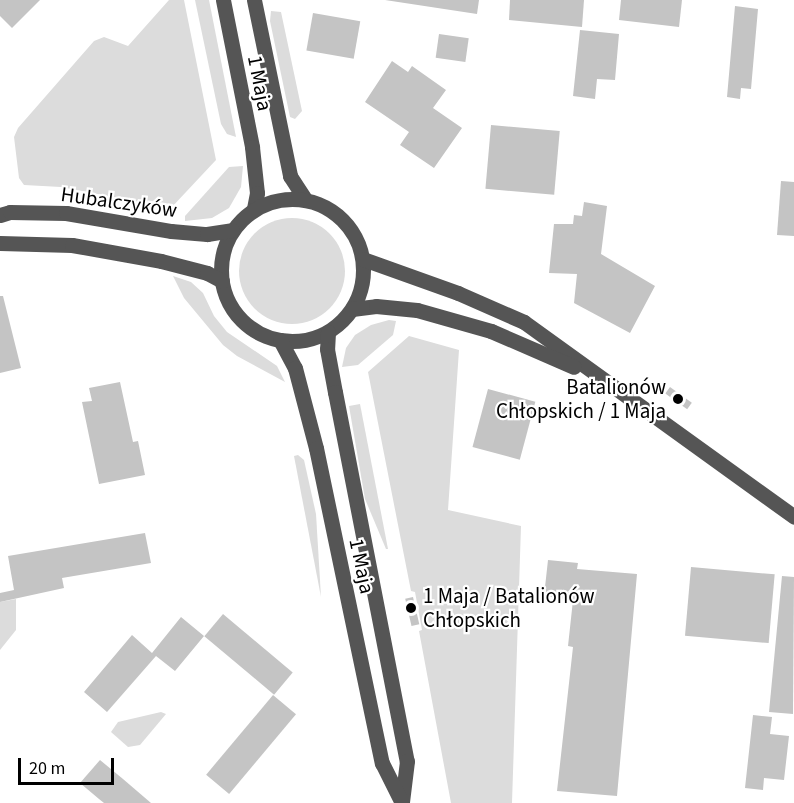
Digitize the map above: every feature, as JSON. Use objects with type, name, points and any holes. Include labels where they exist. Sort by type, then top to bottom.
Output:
[{"type":"street","name":"1 Maja","points":[[223,0],[252,147],[257,193],[254,209]]},
{"type":"street","name":"1 Maja","points":[[254,0],[290,176],[305,199]]},
{"type":"street","points":[[279,199],[305,199],[326,207],[344,220],[357,238],[363,259],[364,276],[360,293],[352,309],[328,332],[305,340],[280,340],[259,333],[241,320],[228,302],[222,281],[221,264],[232,230],[254,209],[279,199]]},
{"type":"street","name":"Hubalczyków","points":[[0,215],[10,212],[66,213],[171,231],[207,234],[232,230]]},
{"type":"street","points":[[0,243],[72,244],[161,261],[207,273],[222,281]]},
{"type":"street","points":[[363,259],[458,293],[524,322],[794,517]]},
{"type":"street","points":[[352,309],[376,306],[417,310],[491,331],[599,378]]},
{"type":"street","name":"1 Maja","points":[[328,332],[327,349],[407,761],[402,802]]},
{"type":"street","name":"1 Maja","points":[[280,340],[295,368],[316,448],[382,763],[402,802]]},
{"type":"shaded area","points":[[169,0],[184,0],[216,160],[171,208],[61,187],[24,185],[19,178],[14,137],[18,128],[94,41],[104,37],[128,46]]},
{"type":"shaded area","points":[[195,0],[209,0],[236,137],[227,134],[221,124]]},
{"type":"shaded area","points":[[271,11],[281,12],[302,111],[295,119],[290,117],[270,21]]},
{"type":"shaded area","points":[[243,166],[241,187],[229,208],[212,218],[185,221],[185,216],[229,167]]},
{"type":"shaded area","points":[[292,218],[312,222],[329,234],[341,251],[345,271],[341,291],[329,308],[312,320],[292,324],[272,320],[255,308],[243,291],[239,271],[243,251],[255,234],[272,222]]},
{"type":"shaded area","points":[[173,276],[191,282],[203,293],[214,316],[227,332],[277,366],[285,382],[237,356],[223,345],[184,298]]},
{"type":"shaded area","points":[[389,320],[396,321],[393,335],[358,365],[342,367],[346,348],[355,335],[371,325]]},
{"type":"shaded area","points":[[409,336],[459,350],[448,510],[521,526],[512,803],[451,803],[419,631],[422,630],[415,592],[411,591],[368,372]]},
{"type":"shaded area","points":[[360,404],[388,549],[386,549],[365,499],[349,406]]},
{"type":"shaded area","points":[[298,455],[304,460],[316,514],[321,597],[294,456]]},
{"type":"shaded area","points":[[16,599],[16,630],[0,650],[0,602]]},
{"type":"shaded area","points":[[161,712],[166,714],[140,745],[128,747],[111,732],[118,722]]},
{"type":"building","points":[[0,0],[40,0],[12,28],[0,16]]},
{"type":"building","points":[[385,0],[479,0],[477,14]]},
{"type":"building","points":[[510,0],[584,0],[582,27],[509,20]]},
{"type":"building","points":[[621,0],[682,0],[679,27],[619,20]]},
{"type":"building","points":[[735,6],[758,9],[751,89],[741,88],[740,99],[727,97]]},
{"type":"building","points":[[313,13],[360,21],[354,59],[306,50]]},
{"type":"building","points":[[580,30],[619,34],[615,80],[597,79],[595,99],[573,96]]},
{"type":"building","points":[[439,34],[469,38],[465,62],[436,58]]},
{"type":"building","points":[[392,61],[408,72],[412,66],[446,90],[433,108],[462,128],[434,168],[400,145],[409,132],[365,102]]},
{"type":"building","points":[[491,125],[560,131],[554,195],[485,189]]},
{"type":"building","points":[[781,181],[794,182],[794,236],[777,235]]},
{"type":"building","points":[[584,202],[607,206],[601,254],[655,286],[630,333],[574,303],[577,274],[549,273],[554,224],[573,224],[574,215],[582,216]]},
{"type":"building","points":[[0,296],[3,296],[21,368],[0,373]]},
{"type":"building","points":[[120,382],[133,442],[138,441],[145,475],[99,484],[82,402],[92,401],[89,388]]},
{"type":"building","points":[[670,387],[692,403],[687,409],[665,393]]},
{"type":"building","points":[[488,389],[535,402],[520,460],[472,447]]},
{"type":"building","points":[[145,533],[151,563],[62,578],[64,588],[0,602],[0,593],[14,590],[8,556]]},
{"type":"building","points":[[548,560],[578,563],[577,569],[637,574],[617,796],[557,791],[573,647],[568,646],[573,600],[544,596]]},
{"type":"building","points":[[691,567],[775,574],[769,643],[685,636]]},
{"type":"building","points":[[782,576],[794,577],[793,714],[769,712]]},
{"type":"building","points":[[413,597],[419,624],[412,626],[405,599]]},
{"type":"building","points":[[223,614],[293,672],[274,695],[204,636]]},
{"type":"building","points":[[181,617],[204,636],[175,671],[156,656],[107,712],[84,692],[132,635],[152,653]]},
{"type":"building","points":[[273,695],[296,714],[229,794],[206,775]]},
{"type":"building","points":[[753,715],[772,717],[770,734],[789,736],[784,780],[764,778],[763,790],[745,788]]},
{"type":"building","points":[[100,760],[151,803],[104,803],[80,783]]},
{"type":"place","name":"Batalionów Chłopskich / 1 Maja","points":[[678,399]]},
{"type":"place","name":"1 Maja / Batalionów Chłopskich","points":[[411,608]]}]
